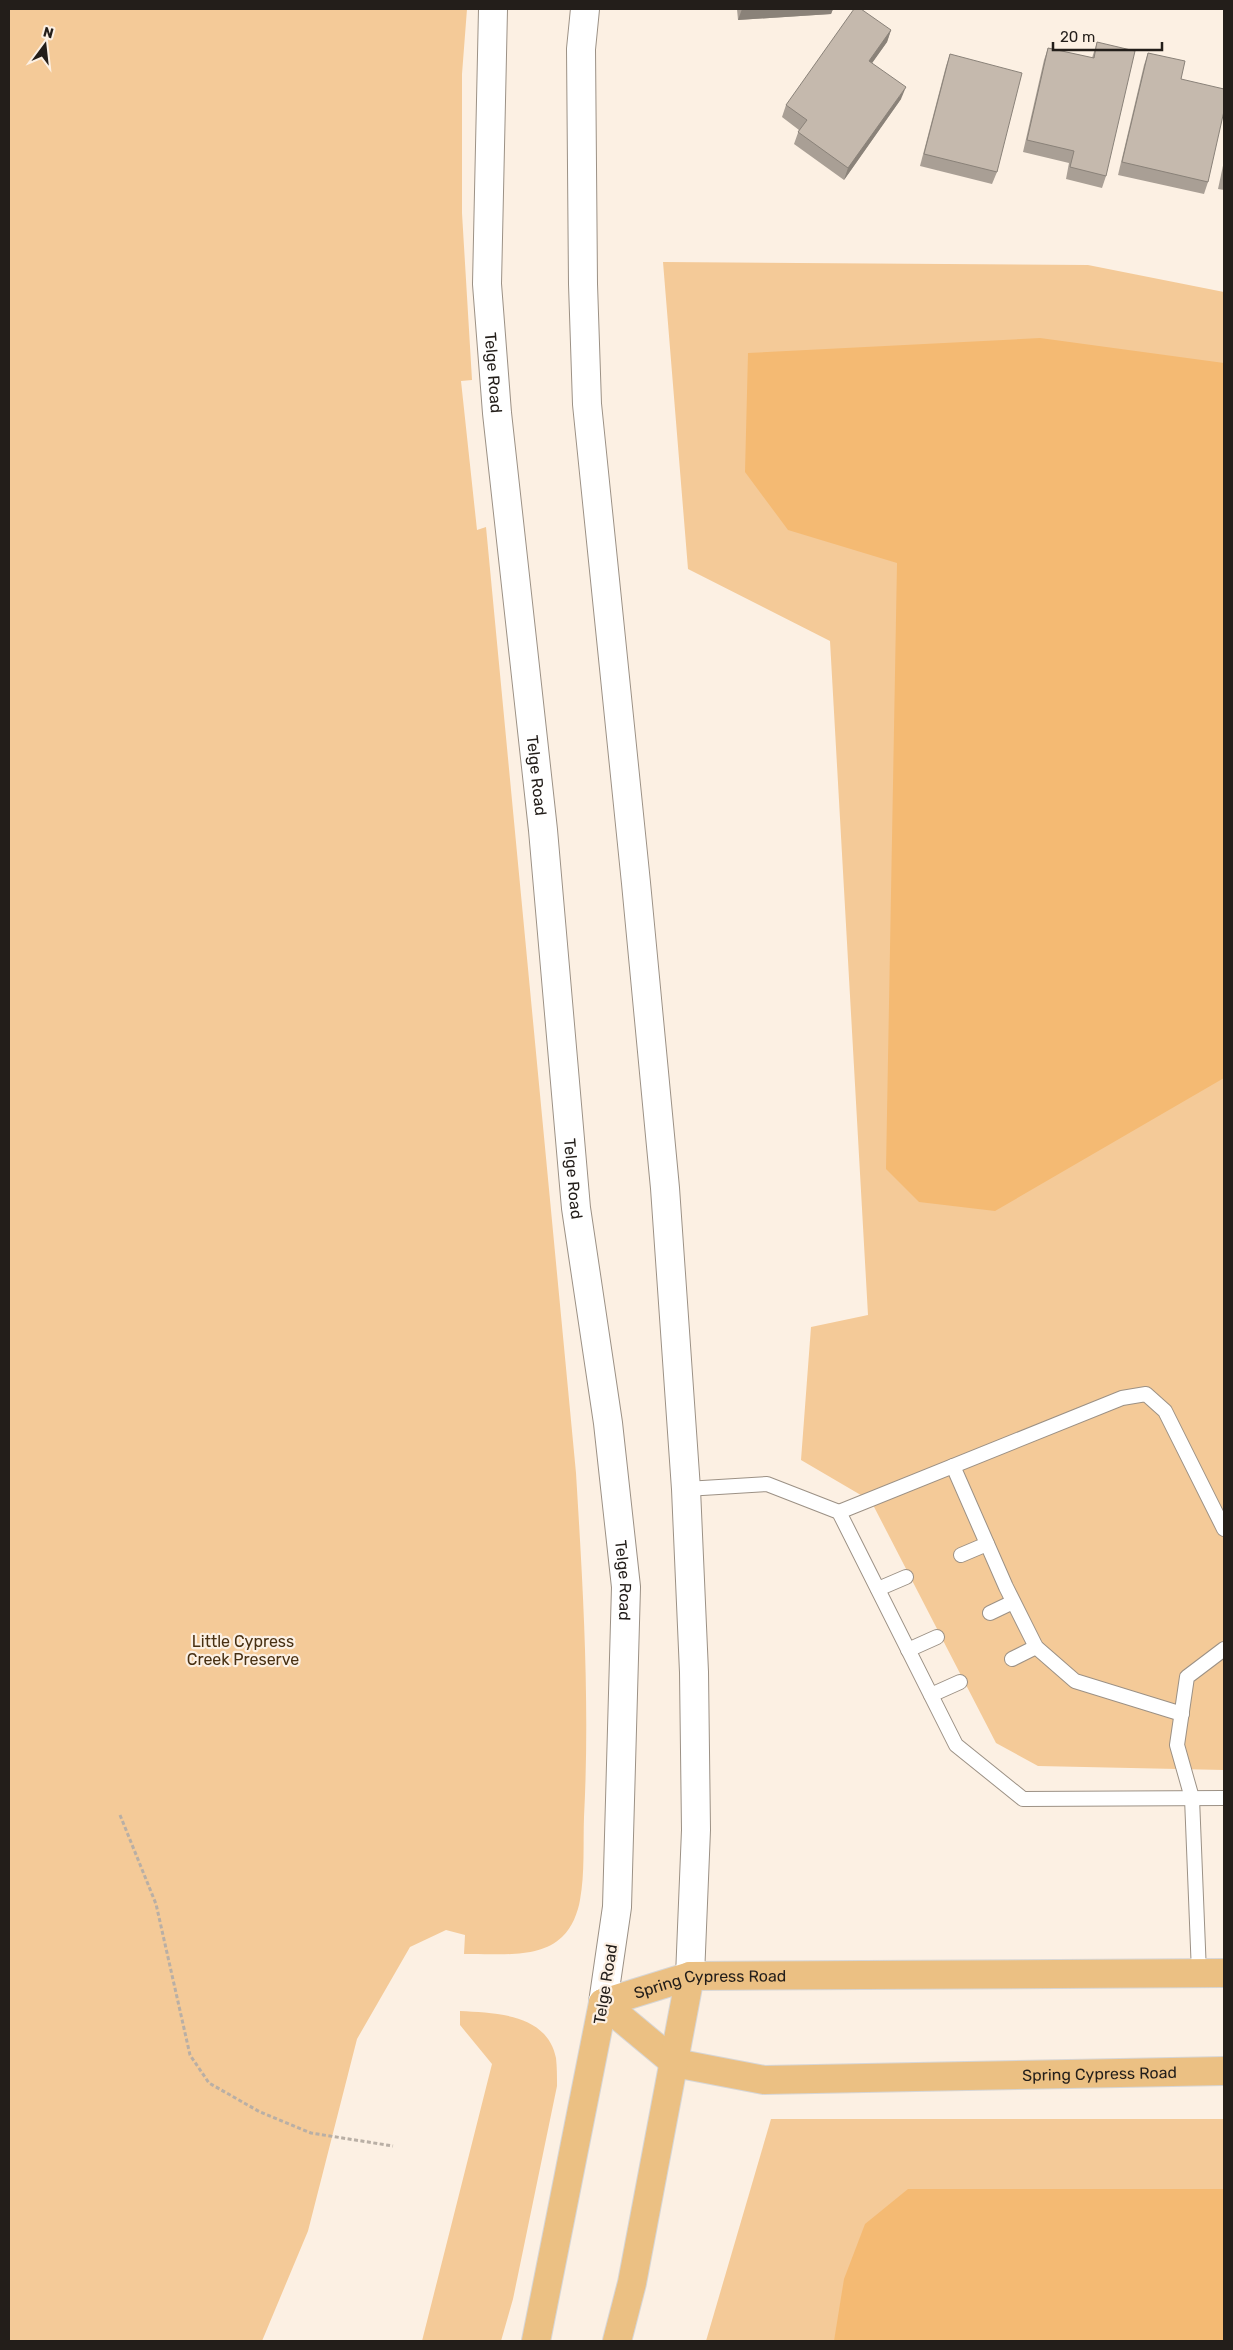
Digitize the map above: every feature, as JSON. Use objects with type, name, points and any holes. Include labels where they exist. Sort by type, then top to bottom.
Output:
[{"type":"main road","name":"Telge Road","points":[[493,9],[487,284],[497,413],[543,830],[576,1208],[608,1423],[626,1586],[617,1908],[603,2003],[536,2341]]},
{"type":"main road","points":[[585,9],[581,49],[583,284],[587,404],[664,1178],[686,1490],[694,1672],[696,1830],[690,1976],[632,2283],[617,2341]]},
{"type":"main road","name":"Spring Cypress Road","points":[[603,2003],[690,1976],[1211,1973]]},
{"type":"main road","name":"Spring Cypress Road","points":[[603,2003],[675,2062],[764,2080],[1224,2072]]},
{"type":"lane","points":[[839,1512],[1122,1398],[1146,1394],[1165,1411],[1224,1529]]},
{"type":"lane","points":[[953,1466],[1013,1602],[1036,1647],[1075,1681],[1182,1714]]},
{"type":"lane","points":[[686,1490],[767,1484],[839,1512],[956,1745],[1024,1799],[1224,1798]]},
{"type":"lane","points":[[961,1555],[987,1544]]},
{"type":"lane","points":[[878,1589],[906,1577]]},
{"type":"lane","points":[[990,1613],[1013,1602]]},
{"type":"lane","points":[[908,1650],[937,1637]]},
{"type":"lane","points":[[1012,1659],[1036,1647]]},
{"type":"lane","points":[[1211,1973],[1192,1798],[1178,1745],[1187,1677],[1224,1649]]},
{"type":"lane","points":[[931,1695],[960,1682]]},
{"type":"path","points":[[120,1815],[156,1904],[190,2055],[209,2083],[260,2112],[311,2133],[393,2146]]},
{"type":"green space","name":"Little Cypress Creek Preserve","points":[[9,9],[467,9],[462,74],[462,213],[472,380],[461,381],[477,530],[486,527],[576,1473],[586,1688],[583,1879],[579,1905],[572,1925],[562,1937],[541,1949],[516,1954],[464,1954],[465,1935],[446,1930],[410,1947],[357,2039],[308,2231],[262,2341],[9,2341]]},
{"type":"green space","points":[[663,262],[1088,265],[1224,292],[1224,1770],[1038,1766],[996,1743],[871,1501],[801,1460],[811,1327],[868,1315],[830,641],[688,569]]},
{"type":"green space","points":[[460,2011],[504,2015],[531,2024],[542,2032],[551,2043],[556,2058],[557,2086],[513,2299],[501,2341],[422,2341],[492,2064],[460,2025]]},
{"type":"green space","points":[[771,2119],[1224,2119],[1224,2341],[706,2341]]},
{"type":"shaded area","points":[[1040,338],[1224,363],[1224,1078],[995,1211],[919,1202],[886,1169],[897,563],[788,530],[745,472],[748,353]]},
{"type":"shaded area","points":[[908,2189],[1224,2189],[1224,2341],[834,2341],[844,2279],[865,2224]]},
{"type":"building","points":[[854,9],[861,9],[891,30],[869,61],[906,87],[848,168],[798,132],[807,120],[786,105]]},
{"type":"building","points":[[1097,42],[1135,51],[1106,176],[1070,167],[1074,151],[1027,140],[1048,48],[1094,58]]},
{"type":"building","points":[[1148,53],[1185,61],[1181,79],[1224,89],[1224,111],[1208,182],[1122,162]]},
{"type":"building","points":[[950,54],[1022,73],[997,172],[924,154]]}]
